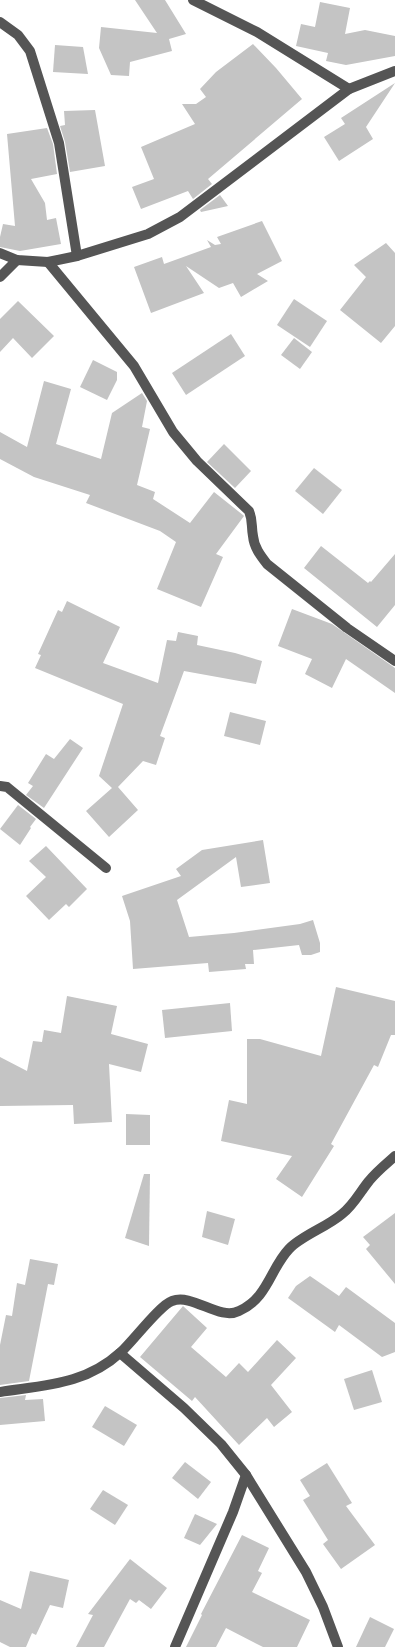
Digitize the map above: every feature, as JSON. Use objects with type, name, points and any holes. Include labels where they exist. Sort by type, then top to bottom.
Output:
[{"type":"street","points":[[193,0],[257,32],[349,90]]},
{"type":"street","points":[[0,22],[18,35],[30,51],[59,143],[76,256]]},
{"type":"street","points":[[0,253],[17,260],[48,262],[76,256],[148,234],[180,217],[349,90],[395,71]]},
{"type":"street","points":[[0,276],[17,260]]},
{"type":"street","points":[[48,262],[134,366],[174,432],[197,461],[249,511],[252,519],[252,535],[254,544],[259,554],[267,564],[347,628],[395,661]]},
{"type":"street","points":[[0,786],[7,787],[106,868]]},
{"type":"street","points":[[0,1392],[68,1382],[90,1374],[120,1353],[140,1333],[158,1310],[171,1301],[184,1299],[226,1313],[237,1312],[249,1305],[266,1287],[289,1248],[300,1240],[330,1224],[344,1213],[370,1180],[395,1156]]},
{"type":"street","points":[[120,1353],[194,1418],[220,1444],[246,1476],[306,1572],[323,1607],[338,1647]]},
{"type":"street","points":[[175,1647],[233,1512],[246,1476]]},
{"type":"building","points":[[135,0],[165,0],[186,34],[169,39],[172,51],[130,62],[129,76],[111,75],[99,48],[101,27],[157,33]]},
{"type":"building","points":[[320,2],[350,8],[345,34],[365,30],[395,36],[395,56],[346,65],[326,61],[328,53],[296,46],[301,24],[315,27]]},
{"type":"building","points":[[253,44],[276,68],[302,99],[208,179],[212,184],[193,199],[188,191],[141,209],[132,187],[154,179],[141,147],[195,124],[182,104],[196,104],[206,97],[200,89],[216,72]]},
{"type":"building","points":[[55,45],[83,47],[88,74],[53,72]]},
{"type":"building","points":[[395,83],[366,127],[373,139],[339,161],[324,137],[345,124],[341,118]]},
{"type":"building","points":[[95,110],[105,166],[70,172],[65,142],[60,126],[65,125],[64,111]]},
{"type":"building","points":[[47,128],[53,144],[57,174],[31,179],[45,203],[47,220],[56,218],[61,244],[20,251],[0,247],[0,237],[3,224],[15,226],[7,134]]},
{"type":"building","points":[[220,195],[228,206],[201,212],[200,210]]},
{"type":"building","points":[[262,221],[282,261],[257,274],[268,281],[241,297],[233,283],[219,288],[186,266],[204,293],[151,313],[134,267],[162,257],[164,264],[211,247],[207,240],[215,245],[221,244],[217,237]]},
{"type":"building","points":[[386,243],[395,253],[395,326],[381,343],[340,310],[366,277],[354,265]]},
{"type":"building","points":[[294,299],[327,321],[310,347],[277,325]]},
{"type":"building","points":[[18,301],[54,336],[32,358],[13,338],[0,352],[0,319]]},
{"type":"building","points":[[231,334],[245,356],[186,395],[172,373]]},
{"type":"building","points":[[294,338],[312,352],[300,369],[281,355]]},
{"type":"building","points":[[93,360],[117,372],[117,380],[107,400],[80,387]]},
{"type":"building","points":[[44,381],[71,389],[56,444],[101,459],[112,413],[142,393],[147,401],[142,427],[150,429],[137,485],[155,492],[153,499],[190,523],[214,492],[244,516],[216,554],[223,557],[201,607],[157,589],[176,542],[160,531],[86,503],[90,495],[34,477],[0,459],[0,432],[27,447]]},
{"type":"building","points":[[224,444],[251,471],[235,488],[207,462]]},
{"type":"building","points":[[314,468],[342,490],[323,514],[295,491]]},
{"type":"building","points":[[321,546],[368,583],[370,581],[371,582],[395,554],[395,605],[377,627],[304,568]]},
{"type":"building","points":[[67,601],[120,627],[103,663],[158,683],[167,640],[176,641],[178,632],[198,636],[197,645],[235,653],[262,661],[256,684],[184,671],[160,736],[165,738],[156,765],[143,761],[118,787],[138,810],[109,837],[86,811],[112,788],[99,776],[123,704],[35,668],[41,655],[38,654],[58,610],[62,612]]},
{"type":"building","points":[[292,609],[332,624],[395,668],[395,693],[346,659],[332,688],[305,674],[312,659],[278,646]]},
{"type":"building","points":[[230,712],[266,721],[260,745],[224,736]]},
{"type":"building","points":[[70,739],[83,748],[44,808],[26,795],[33,786],[28,783],[46,754],[54,759]]},
{"type":"building","points":[[18,805],[36,819],[20,845],[0,829]]},
{"type":"building","points":[[263,840],[270,883],[241,887],[236,857],[177,900],[189,937],[234,933],[300,924],[313,920],[320,943],[320,952],[311,955],[302,955],[299,945],[253,950],[254,964],[245,964],[246,969],[209,972],[208,963],[133,969],[130,921],[122,896],[181,876],[176,869],[202,850]]},
{"type":"building","points":[[46,846],[87,889],[69,907],[66,904],[49,920],[26,896],[46,877],[29,861]]},
{"type":"building","points":[[336,987],[395,1001],[395,1035],[391,1035],[378,1067],[374,1065],[331,1144],[334,1146],[302,1197],[276,1179],[292,1156],[221,1141],[229,1100],[247,1104],[247,1039],[260,1039],[321,1056]]},
{"type":"building","points":[[67,996],[117,1006],[111,1034],[148,1044],[141,1072],[109,1064],[112,1122],[74,1124],[73,1105],[0,1106],[0,1057],[27,1071],[33,1041],[42,1042],[44,1030],[61,1033]]},
{"type":"building","points":[[230,1003],[232,1031],[165,1038],[162,1010]]},
{"type":"building","points":[[126,1114],[150,1115],[150,1145],[126,1145]]},
{"type":"building","points":[[144,1174],[150,1174],[149,1246],[125,1238]]},
{"type":"building","points":[[207,1211],[235,1219],[228,1245],[202,1237]]},
{"type":"building","points":[[395,1213],[395,1284],[366,1249],[370,1245],[363,1237]]},
{"type":"building","points":[[30,1259],[58,1264],[54,1285],[48,1284],[29,1381],[0,1385],[0,1345],[6,1315],[12,1316],[17,1283],[25,1285]]},
{"type":"building","points":[[310,1276],[339,1296],[346,1287],[395,1323],[395,1352],[382,1357],[339,1325],[335,1332],[288,1298],[296,1286]]},
{"type":"building","points":[[183,1306],[207,1328],[191,1347],[226,1377],[239,1363],[248,1372],[277,1340],[296,1358],[271,1385],[292,1412],[274,1427],[267,1418],[239,1445],[195,1397],[192,1401],[140,1357]]},
{"type":"building","points":[[372,1370],[382,1402],[354,1410],[344,1379]]},
{"type":"building","points":[[26,1395],[25,1400],[43,1399],[45,1421],[0,1425],[0,1398]]},
{"type":"building","points":[[105,1406],[137,1425],[124,1446],[92,1427]]},
{"type":"building","points":[[185,1462],[211,1482],[198,1499],[172,1478]]},
{"type":"building","points":[[327,1463],[352,1503],[346,1506],[375,1545],[341,1569],[323,1544],[328,1540],[303,1500],[310,1496],[300,1480]]},
{"type":"building","points":[[103,1490],[128,1505],[115,1525],[90,1509]]},
{"type":"building","points":[[195,1514],[217,1524],[200,1545],[184,1538]]},
{"type":"building","points":[[242,1535],[269,1548],[258,1571],[262,1573],[252,1592],[310,1620],[297,1647],[263,1647],[226,1628],[216,1647],[186,1647],[202,1615],[201,1614]]},
{"type":"building","points":[[130,1559],[167,1588],[151,1609],[139,1600],[136,1603],[130,1599],[104,1647],[76,1647],[93,1615],[88,1614]]},
{"type":"building","points":[[30,1571],[69,1580],[63,1608],[50,1605],[36,1635],[32,1633],[26,1647],[10,1647],[0,1642],[0,1600],[21,1609]]},
{"type":"building","points":[[370,1617],[394,1629],[385,1647],[356,1647]]}]
